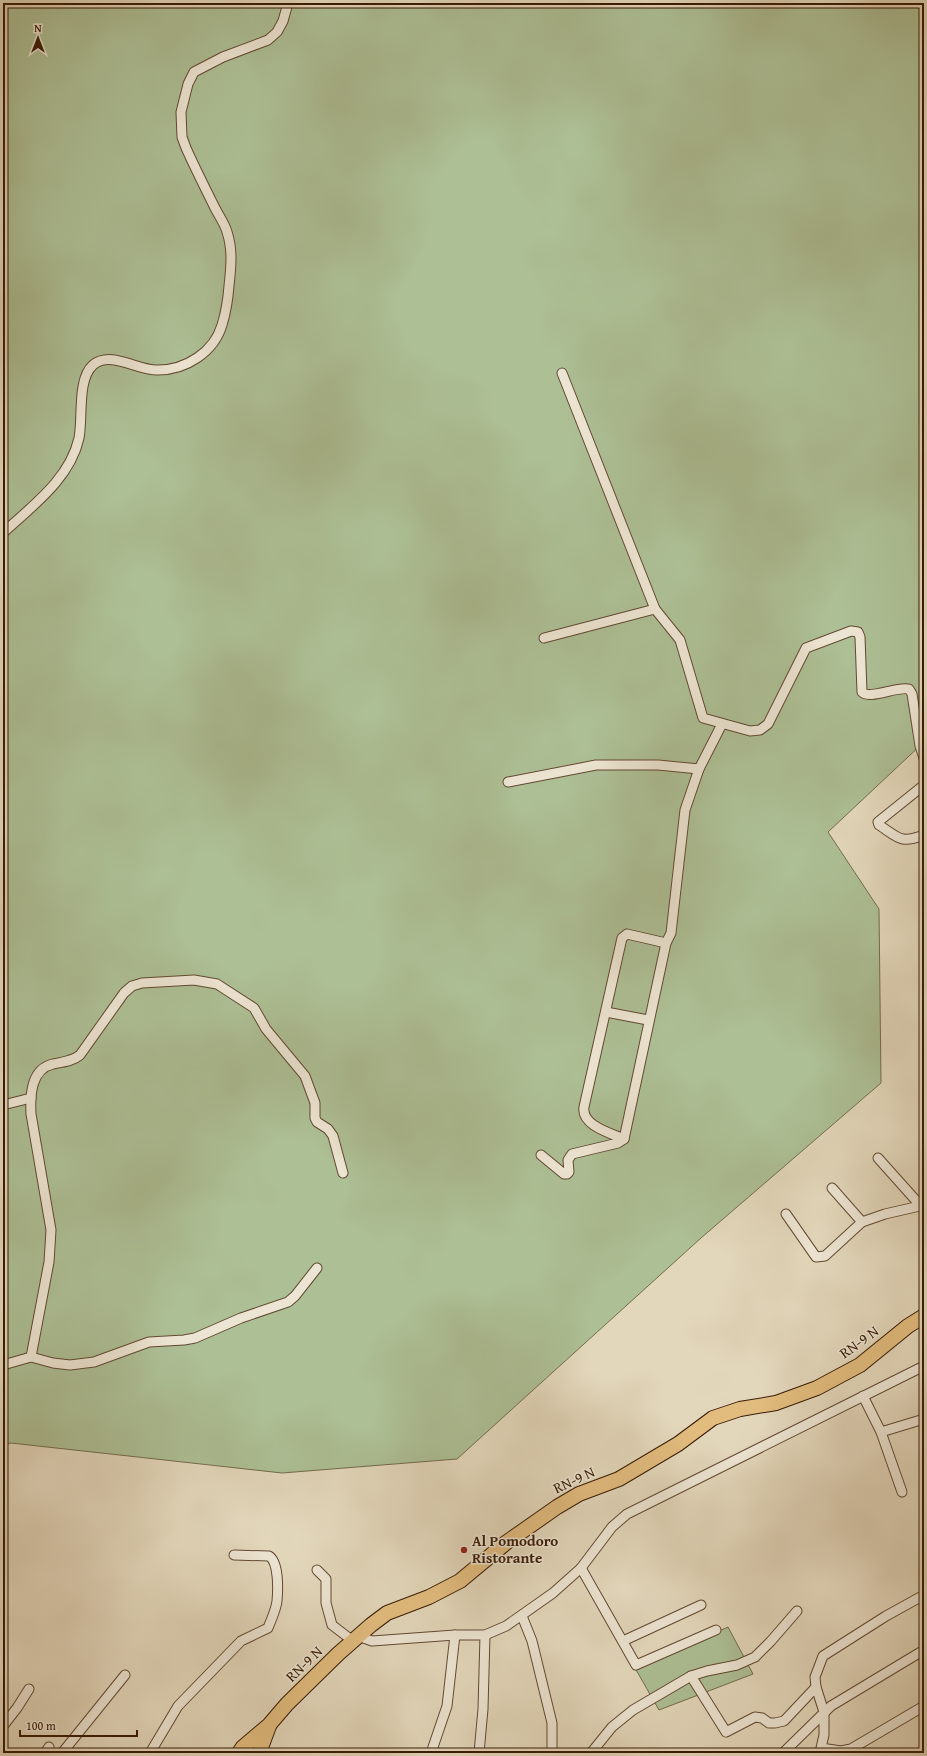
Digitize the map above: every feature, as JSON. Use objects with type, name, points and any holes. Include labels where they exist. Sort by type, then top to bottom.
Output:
[{"type":"main road","name":"RN-9 N","points":[[269,1725],[287,1704],[355,1638],[387,1613],[429,1597],[460,1581],[507,1542],[557,1507],[579,1494],[619,1479],[678,1444],[713,1418],[740,1409],[776,1403],[818,1388],[860,1364],[908,1326],[924,1316]]},
{"type":"main road","points":[[239,1753],[243,1747],[269,1725]]},
{"type":"main road","points":[[259,1753],[269,1725]]},
{"type":"street","points":[[3,533],[56,483],[68,465],[75,452],[79,436],[84,382],[87,373],[94,365],[103,360],[112,360],[156,370],[170,369],[186,365],[202,354],[215,340],[222,325],[228,298],[231,246],[227,230],[182,137],[181,112],[184,97],[194,72],[223,57],[268,40],[277,32],[283,21],[288,3]]},
{"type":"street","points":[[562,373],[655,609],[680,640],[703,718],[750,731],[760,730],[768,724],[806,648],[851,631],[858,632],[860,637],[862,692],[868,695],[902,688],[909,689],[912,694],[920,746],[924,758]]},
{"type":"street","points":[[544,638],[655,609]]},
{"type":"street","points":[[541,1155],[564,1174],[567,1174],[569,1172],[568,1160],[572,1154],[618,1143],[624,1139],[648,1020],[666,942],[671,933],[685,810],[699,769],[722,724]]},
{"type":"street","points":[[508,782],[596,765],[658,765],[699,769]]},
{"type":"street","points":[[924,785],[878,822],[879,825],[901,840],[907,841],[924,835]]},
{"type":"street","points":[[624,1139],[590,1123],[585,1118],[583,1113],[624,935],[627,934],[666,942]]},
{"type":"street","points":[[31,1357],[50,1257],[51,1230],[33,1122],[31,1098],[34,1081],[41,1070],[47,1066],[74,1059],[80,1055],[124,993],[132,986],[142,982],[194,980],[217,984],[254,1008],[266,1029],[305,1076],[315,1103],[315,1118],[317,1122],[328,1129],[333,1136],[343,1173]]},
{"type":"street","points":[[606,1012],[648,1020]]},
{"type":"street","points":[[3,1105],[31,1098]]},
{"type":"street","points":[[786,1214],[816,1257],[821,1258],[862,1222],[885,1214],[922,1205],[878,1158]]},
{"type":"street","points":[[832,1188],[862,1222]]},
{"type":"street","points":[[3,1365],[31,1357],[53,1364],[70,1365],[88,1363],[149,1342],[195,1338],[241,1318],[288,1302],[295,1296],[317,1268]]},
{"type":"street","points":[[317,1570],[326,1579],[326,1603],[332,1625],[355,1638],[372,1641],[455,1635],[485,1635],[506,1626],[553,1593],[581,1568],[612,1527],[627,1514],[924,1366]]},
{"type":"street","points":[[863,1396],[881,1432],[902,1492]]},
{"type":"street","points":[[881,1432],[924,1419]]},
{"type":"street","points":[[150,1753],[178,1706],[241,1641],[268,1628],[277,1602],[276,1565],[273,1559],[269,1556],[234,1555]]},
{"type":"street","points":[[581,1568],[637,1665],[716,1630]]},
{"type":"street","points":[[924,1595],[886,1616],[823,1656],[815,1677],[816,1687],[824,1712],[824,1735],[819,1751],[841,1751],[851,1749],[924,1706]]},
{"type":"street","points":[[623,1641],[701,1605]]},
{"type":"street","points":[[591,1753],[612,1727],[633,1710],[691,1676],[737,1665],[754,1657],[771,1641],[797,1611]]},
{"type":"street","points":[[522,1616],[532,1641],[552,1723],[552,1753]]},
{"type":"street","points":[[431,1753],[447,1706],[455,1635]]},
{"type":"street","points":[[479,1753],[483,1709],[485,1635]]},
{"type":"street","points":[[783,1753],[831,1706],[924,1650]]},
{"type":"street","points":[[62,1753],[125,1675]]},
{"type":"street","points":[[691,1676],[726,1732],[755,1717],[774,1723],[784,1721],[816,1687]]},
{"type":"street","points":[[3,1726],[29,1689]]},
{"type":"green space","points":[[3,3],[924,3],[924,742],[828,832],[879,909],[881,1083],[701,1238],[457,1459],[282,1473],[11,1443],[3,1445]]},
{"type":"green space","points":[[728,1627],[753,1674],[659,1710],[635,1668]]},
{"type":"place","name":"Al Pomodoro Ristorante","points":[[464,1550]]}]
